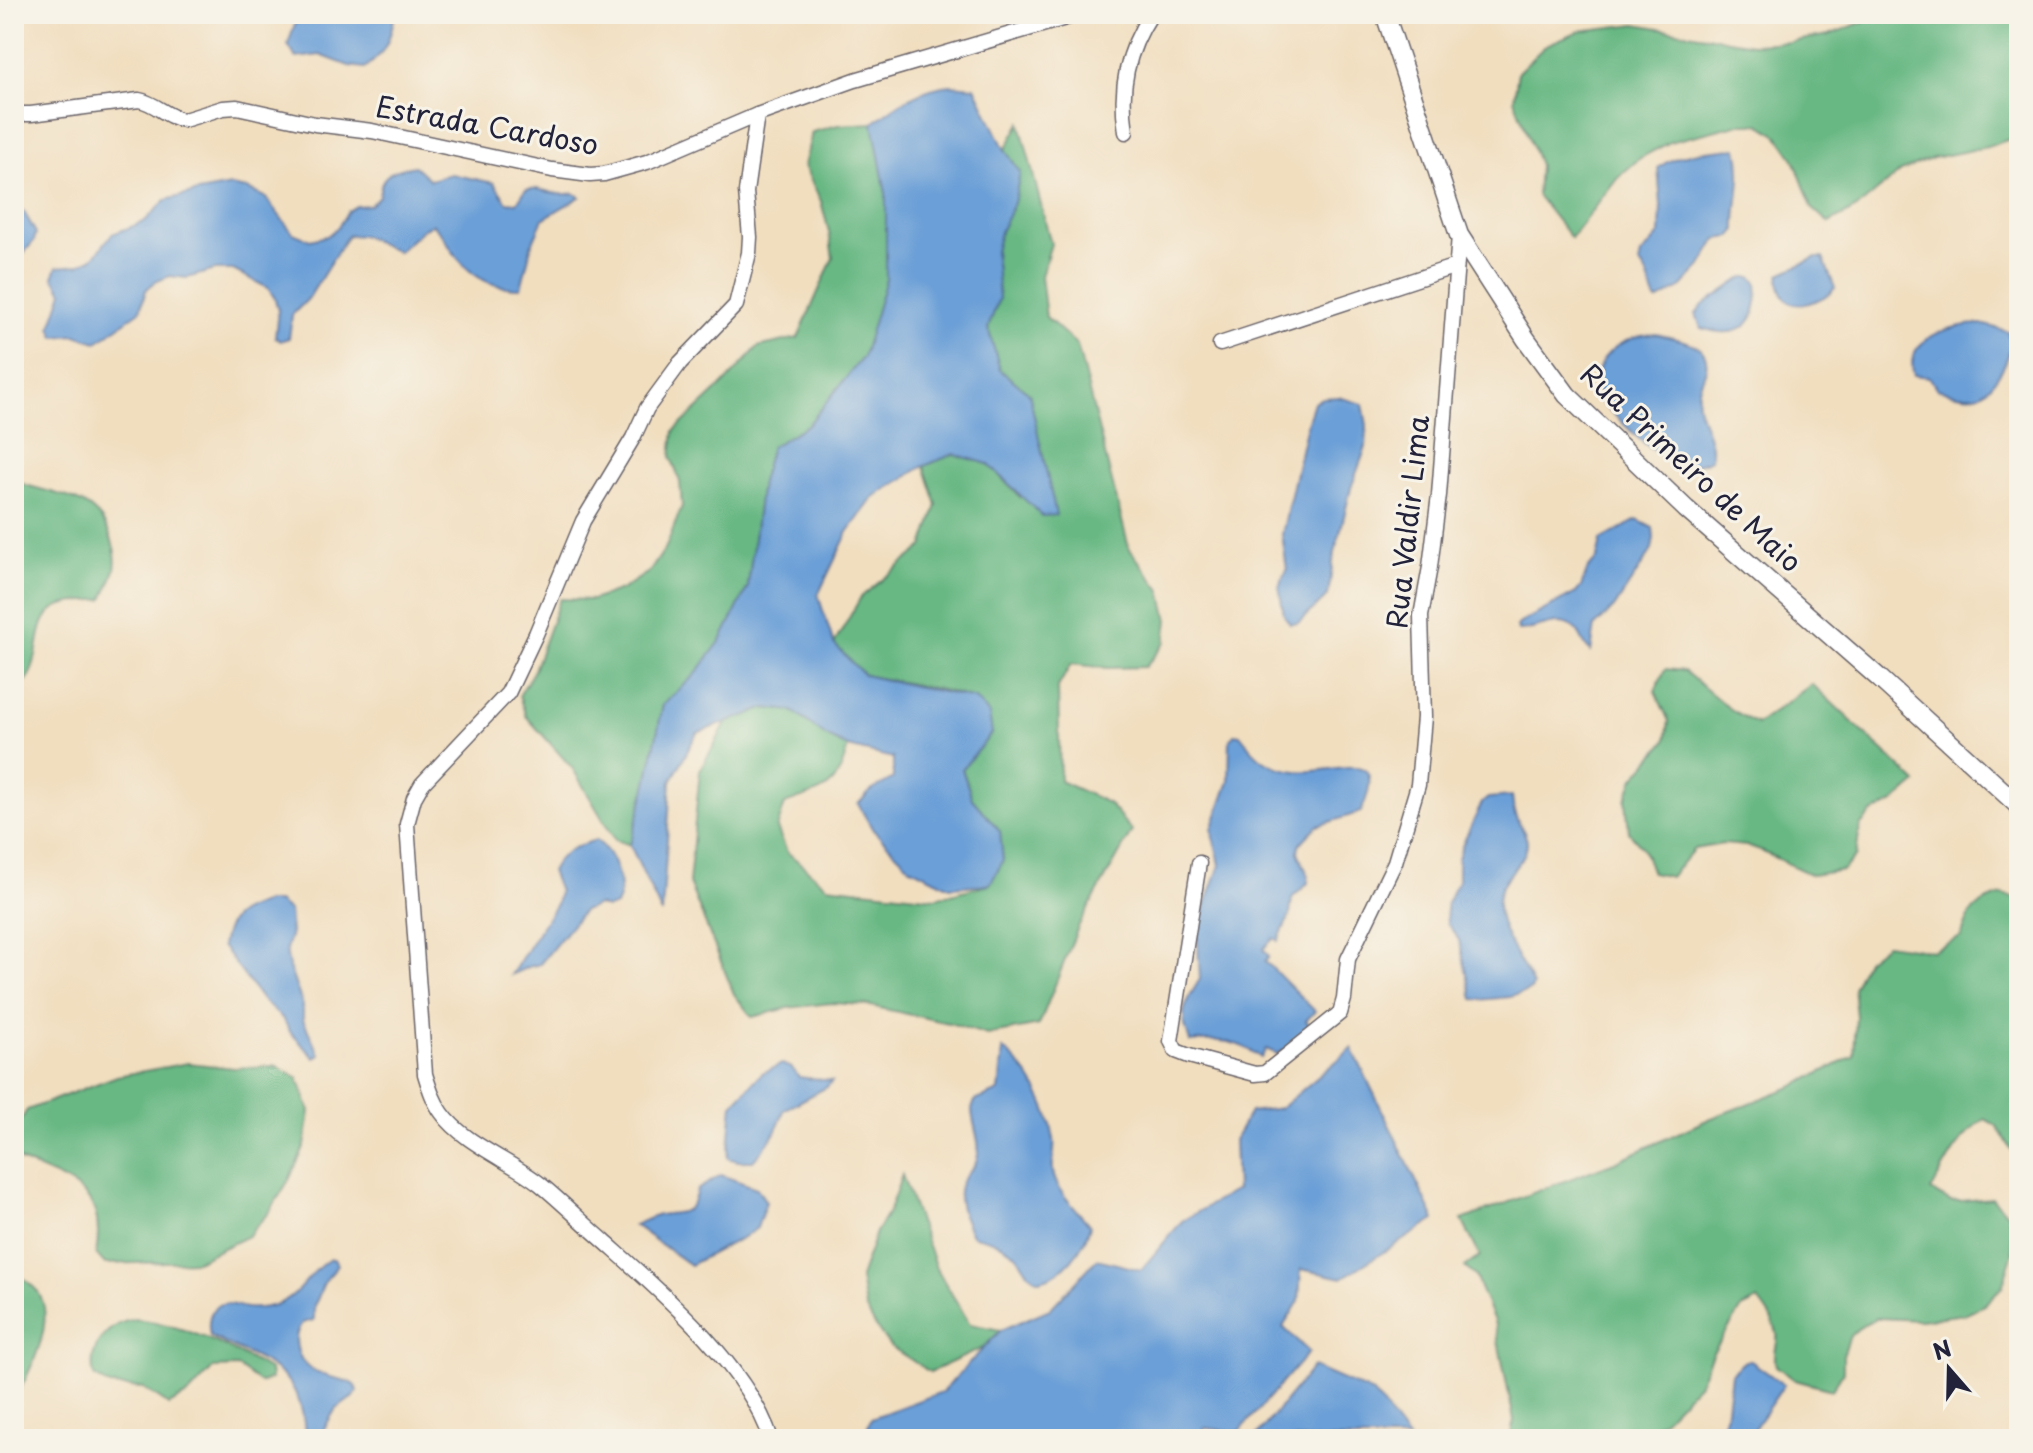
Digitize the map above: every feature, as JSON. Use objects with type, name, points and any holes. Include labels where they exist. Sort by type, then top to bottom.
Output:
[{"type":"main road","name":"Rua Primeiro de Maio","points":[[1389,15],[1459,235],[1526,339],[1567,395],[1686,509],[1855,656],[2019,806]]},
{"type":"street","name":"Estrada Cardoso","points":[[14,114],[139,100],[152,103],[178,120],[184,120],[237,107],[315,124],[372,131],[486,158],[590,175],[647,162],[757,115],[855,80],[1079,14]]},
{"type":"street","points":[[1126,132],[1123,81],[1132,50],[1151,14]]},
{"type":"street","points":[[757,115],[746,192],[749,253],[736,305],[662,383],[583,521],[515,681],[497,707],[422,784],[414,798],[407,824],[425,1074],[442,1114],[459,1130],[538,1183],[648,1281],[742,1382],[756,1403],[771,1439]]},
{"type":"street","name":"Rua Valdir Lima","points":[[1199,863],[1171,1041],[1176,1051],[1255,1074],[1265,1073],[1340,1013],[1348,959],[1402,844],[1418,785],[1424,717],[1421,616],[1439,495],[1459,235]]},
{"type":"street","points":[[1220,344],[1456,266]]},
{"type":"green space","points":[[1884,14],[2019,14],[2019,136],[1987,147],[1933,158],[1901,171],[1857,208],[1829,223],[1812,208],[1794,159],[1778,136],[1760,124],[1740,124],[1670,142],[1640,158],[1617,178],[1571,238],[1537,195],[1539,165],[1514,99],[1518,72],[1546,45],[1579,31],[1636,24],[1752,44],[1790,42],[1829,35]]},
{"type":"green space","points":[[873,123],[886,193],[886,280],[863,357],[809,424],[771,447],[761,482],[748,587],[722,639],[695,675],[663,705],[646,788],[630,845],[615,840],[573,769],[526,716],[519,696],[534,670],[560,599],[592,600],[621,590],[650,571],[666,547],[682,506],[680,482],[671,457],[674,431],[758,347],[798,338],[833,258],[821,201],[804,166],[812,132],[838,125]]},
{"type":"green space","points":[[1020,123],[1051,244],[1041,276],[1046,317],[1077,345],[1129,548],[1161,590],[1168,620],[1165,643],[1145,667],[1108,668],[1071,664],[1058,687],[1060,781],[1108,803],[1132,831],[1079,925],[1039,1025],[987,1035],[953,1024],[866,1005],[831,1003],[788,1008],[752,1017],[734,994],[689,883],[700,770],[727,722],[766,708],[793,711],[826,736],[848,747],[834,781],[820,791],[785,804],[777,828],[787,852],[827,886],[935,898],[990,884],[1003,861],[1000,831],[972,799],[962,768],[992,733],[975,699],[864,675],[834,644],[861,597],[923,547],[937,505],[924,466],[954,454],[988,464],[1020,497],[1037,431],[1029,393],[1000,370],[988,328],[999,298],[995,251],[1014,203],[1020,172],[1005,150]]},
{"type":"green space","points":[[14,481],[69,497],[92,510],[109,533],[116,559],[114,574],[103,599],[65,604],[46,617],[31,673],[14,691]]},
{"type":"green space","points":[[1665,669],[1684,671],[1731,710],[1757,724],[1812,684],[1917,783],[1893,803],[1872,813],[1860,826],[1856,856],[1843,870],[1812,875],[1747,846],[1723,844],[1694,849],[1670,877],[1652,873],[1642,847],[1629,832],[1626,800],[1634,778],[1666,741],[1669,721],[1655,691]]},
{"type":"green space","points":[[2002,895],[2019,899],[2019,1161],[1996,1125],[1985,1119],[1960,1142],[1931,1191],[1951,1202],[1992,1198],[2007,1213],[2013,1252],[2002,1287],[1984,1305],[1964,1314],[1921,1320],[1877,1318],[1862,1325],[1850,1336],[1843,1355],[1843,1372],[1832,1390],[1795,1380],[1776,1366],[1776,1330],[1758,1300],[1742,1308],[1712,1354],[1699,1383],[1640,1439],[1510,1439],[1514,1420],[1494,1321],[1475,1276],[1465,1267],[1480,1256],[1462,1220],[1617,1161],[1709,1119],[1794,1086],[1854,1056],[1856,1016],[1853,988],[1866,960],[1886,944],[1933,951],[1961,937],[1974,909]]},
{"type":"green space","points":[[188,1063],[234,1068],[277,1066],[298,1078],[310,1111],[305,1146],[270,1211],[248,1236],[196,1261],[105,1264],[96,1254],[98,1231],[96,1214],[90,1201],[68,1182],[19,1160],[14,1131],[27,1110],[117,1076]]},
{"type":"green space","points":[[902,1175],[936,1268],[970,1324],[1001,1330],[983,1348],[930,1372],[890,1346],[877,1329],[865,1308],[860,1278],[876,1232],[888,1213]]},
{"type":"green space","points":[[14,1271],[38,1292],[45,1318],[39,1348],[14,1401]]},
{"type":"green space","points":[[136,1319],[189,1331],[222,1345],[270,1370],[271,1379],[260,1383],[238,1367],[213,1368],[189,1394],[169,1405],[143,1388],[110,1386],[94,1376],[97,1347],[108,1331]]},
{"type":"water","points":[[298,14],[395,14],[386,44],[365,68],[349,66],[320,55],[296,58],[288,45]]},
{"type":"water","points":[[951,85],[975,87],[1005,150],[1020,172],[1014,203],[995,251],[999,298],[988,328],[1000,370],[1029,393],[1056,515],[1042,516],[988,464],[954,454],[924,466],[874,497],[848,532],[818,595],[834,644],[864,675],[975,699],[989,714],[992,733],[962,769],[972,799],[1000,831],[1003,861],[990,884],[950,887],[911,868],[873,830],[858,804],[871,791],[893,778],[893,758],[848,747],[826,736],[793,711],[766,708],[697,733],[671,782],[662,914],[630,845],[646,788],[663,705],[695,675],[722,639],[748,587],[761,482],[771,447],[809,424],[863,357],[886,279],[886,193],[873,123],[909,98]]},
{"type":"water","points":[[1737,148],[1740,180],[1736,231],[1731,237],[1717,239],[1701,266],[1682,287],[1657,301],[1639,264],[1641,255],[1660,234],[1658,168],[1685,155]]},
{"type":"water","points":[[415,166],[430,180],[451,174],[494,183],[507,202],[517,203],[525,190],[531,189],[574,193],[580,197],[543,219],[532,244],[521,288],[499,286],[481,279],[465,266],[432,224],[398,252],[364,236],[348,235],[308,299],[292,315],[289,338],[280,341],[275,337],[278,310],[274,297],[268,288],[233,270],[215,270],[187,278],[170,276],[155,282],[146,290],[140,311],[97,342],[75,335],[55,337],[51,327],[63,292],[53,277],[57,267],[79,265],[93,258],[112,234],[144,222],[166,200],[231,186],[247,189],[265,197],[293,233],[310,240],[327,236],[356,206],[370,205],[379,196],[385,177]]},
{"type":"water","points":[[14,209],[24,212],[36,233],[34,241],[14,264]]},
{"type":"water","points":[[1815,258],[1823,258],[1835,288],[1824,297],[1808,303],[1787,300],[1780,287],[1780,274]]},
{"type":"water","points":[[1744,277],[1752,277],[1757,282],[1756,308],[1752,318],[1738,330],[1728,332],[1701,328],[1696,314],[1703,305]]},
{"type":"water","points":[[1981,324],[2008,331],[2010,343],[1999,374],[1982,393],[1966,395],[1937,389],[1929,377],[1914,375],[1912,362],[1923,343],[1945,330]]},
{"type":"water","points":[[1656,334],[1694,344],[1705,356],[1707,364],[1698,401],[1709,439],[1711,459],[1696,464],[1666,458],[1603,404],[1597,376],[1607,354],[1628,340]]},
{"type":"water","points":[[1338,397],[1363,404],[1367,425],[1366,447],[1351,488],[1328,596],[1298,623],[1290,624],[1284,615],[1279,586],[1287,570],[1282,534],[1314,402]]},
{"type":"water","points":[[1637,520],[1653,528],[1652,550],[1614,608],[1595,626],[1591,652],[1570,625],[1555,623],[1518,631],[1520,623],[1576,593],[1588,568],[1597,559],[1601,540]]},
{"type":"water","points":[[1234,734],[1240,735],[1257,755],[1277,767],[1310,771],[1354,767],[1364,769],[1369,776],[1369,790],[1361,812],[1317,826],[1299,845],[1298,852],[1308,875],[1308,883],[1292,898],[1290,915],[1278,941],[1274,938],[1263,949],[1269,956],[1265,961],[1315,1011],[1306,1021],[1311,1026],[1295,1045],[1277,1054],[1266,1049],[1261,1058],[1245,1047],[1228,1042],[1190,1042],[1184,1022],[1188,999],[1200,979],[1197,929],[1220,865],[1212,829],[1229,781],[1230,739]]},
{"type":"water","points":[[1512,796],[1516,818],[1526,835],[1526,851],[1502,886],[1498,905],[1507,937],[1533,986],[1531,990],[1510,997],[1478,1000],[1473,999],[1459,940],[1447,923],[1446,905],[1458,881],[1458,858],[1464,841],[1482,803],[1488,798]]},
{"type":"water","points":[[596,840],[613,861],[619,879],[616,906],[606,908],[598,905],[583,911],[540,964],[511,975],[556,904],[559,892],[551,871],[555,864],[570,850]]},
{"type":"water","points":[[266,902],[278,902],[289,911],[291,933],[286,949],[289,967],[303,1006],[303,1020],[320,1055],[315,1058],[290,1032],[284,1020],[262,1000],[222,946],[227,927],[235,916]]},
{"type":"water","points":[[1352,1048],[1435,1220],[1342,1278],[1301,1269],[1299,1301],[1283,1327],[1309,1352],[1239,1432],[1205,1428],[1197,1439],[863,1439],[871,1418],[942,1392],[1001,1330],[1050,1309],[1097,1259],[1141,1270],[1182,1221],[1236,1190],[1234,1140],[1250,1112],[1281,1108]]},
{"type":"water","points":[[1003,1049],[1022,1067],[1043,1102],[1054,1139],[1054,1176],[1065,1196],[1090,1226],[1072,1260],[1057,1273],[1040,1280],[1031,1276],[1009,1249],[972,1235],[959,1200],[960,1186],[975,1165],[978,1153],[972,1109],[975,1101],[999,1091]]},
{"type":"water","points":[[782,1064],[792,1068],[799,1077],[832,1081],[827,1087],[784,1110],[772,1138],[753,1161],[728,1158],[733,1104],[762,1073]]},
{"type":"water","points":[[721,1175],[757,1188],[766,1202],[757,1228],[749,1234],[690,1265],[634,1225],[688,1209],[697,1190]]},
{"type":"water","points":[[330,1259],[334,1259],[337,1265],[325,1281],[314,1305],[314,1320],[302,1323],[298,1329],[297,1348],[310,1369],[350,1382],[357,1391],[335,1410],[318,1439],[305,1439],[303,1415],[289,1382],[264,1362],[210,1336],[209,1320],[220,1304],[259,1308],[286,1300]]},
{"type":"water","points":[[1745,1361],[1751,1361],[1784,1385],[1747,1439],[1707,1439],[1721,1430],[1731,1373]]},
{"type":"water","points":[[1313,1367],[1373,1393],[1408,1439],[1254,1439]]}]
